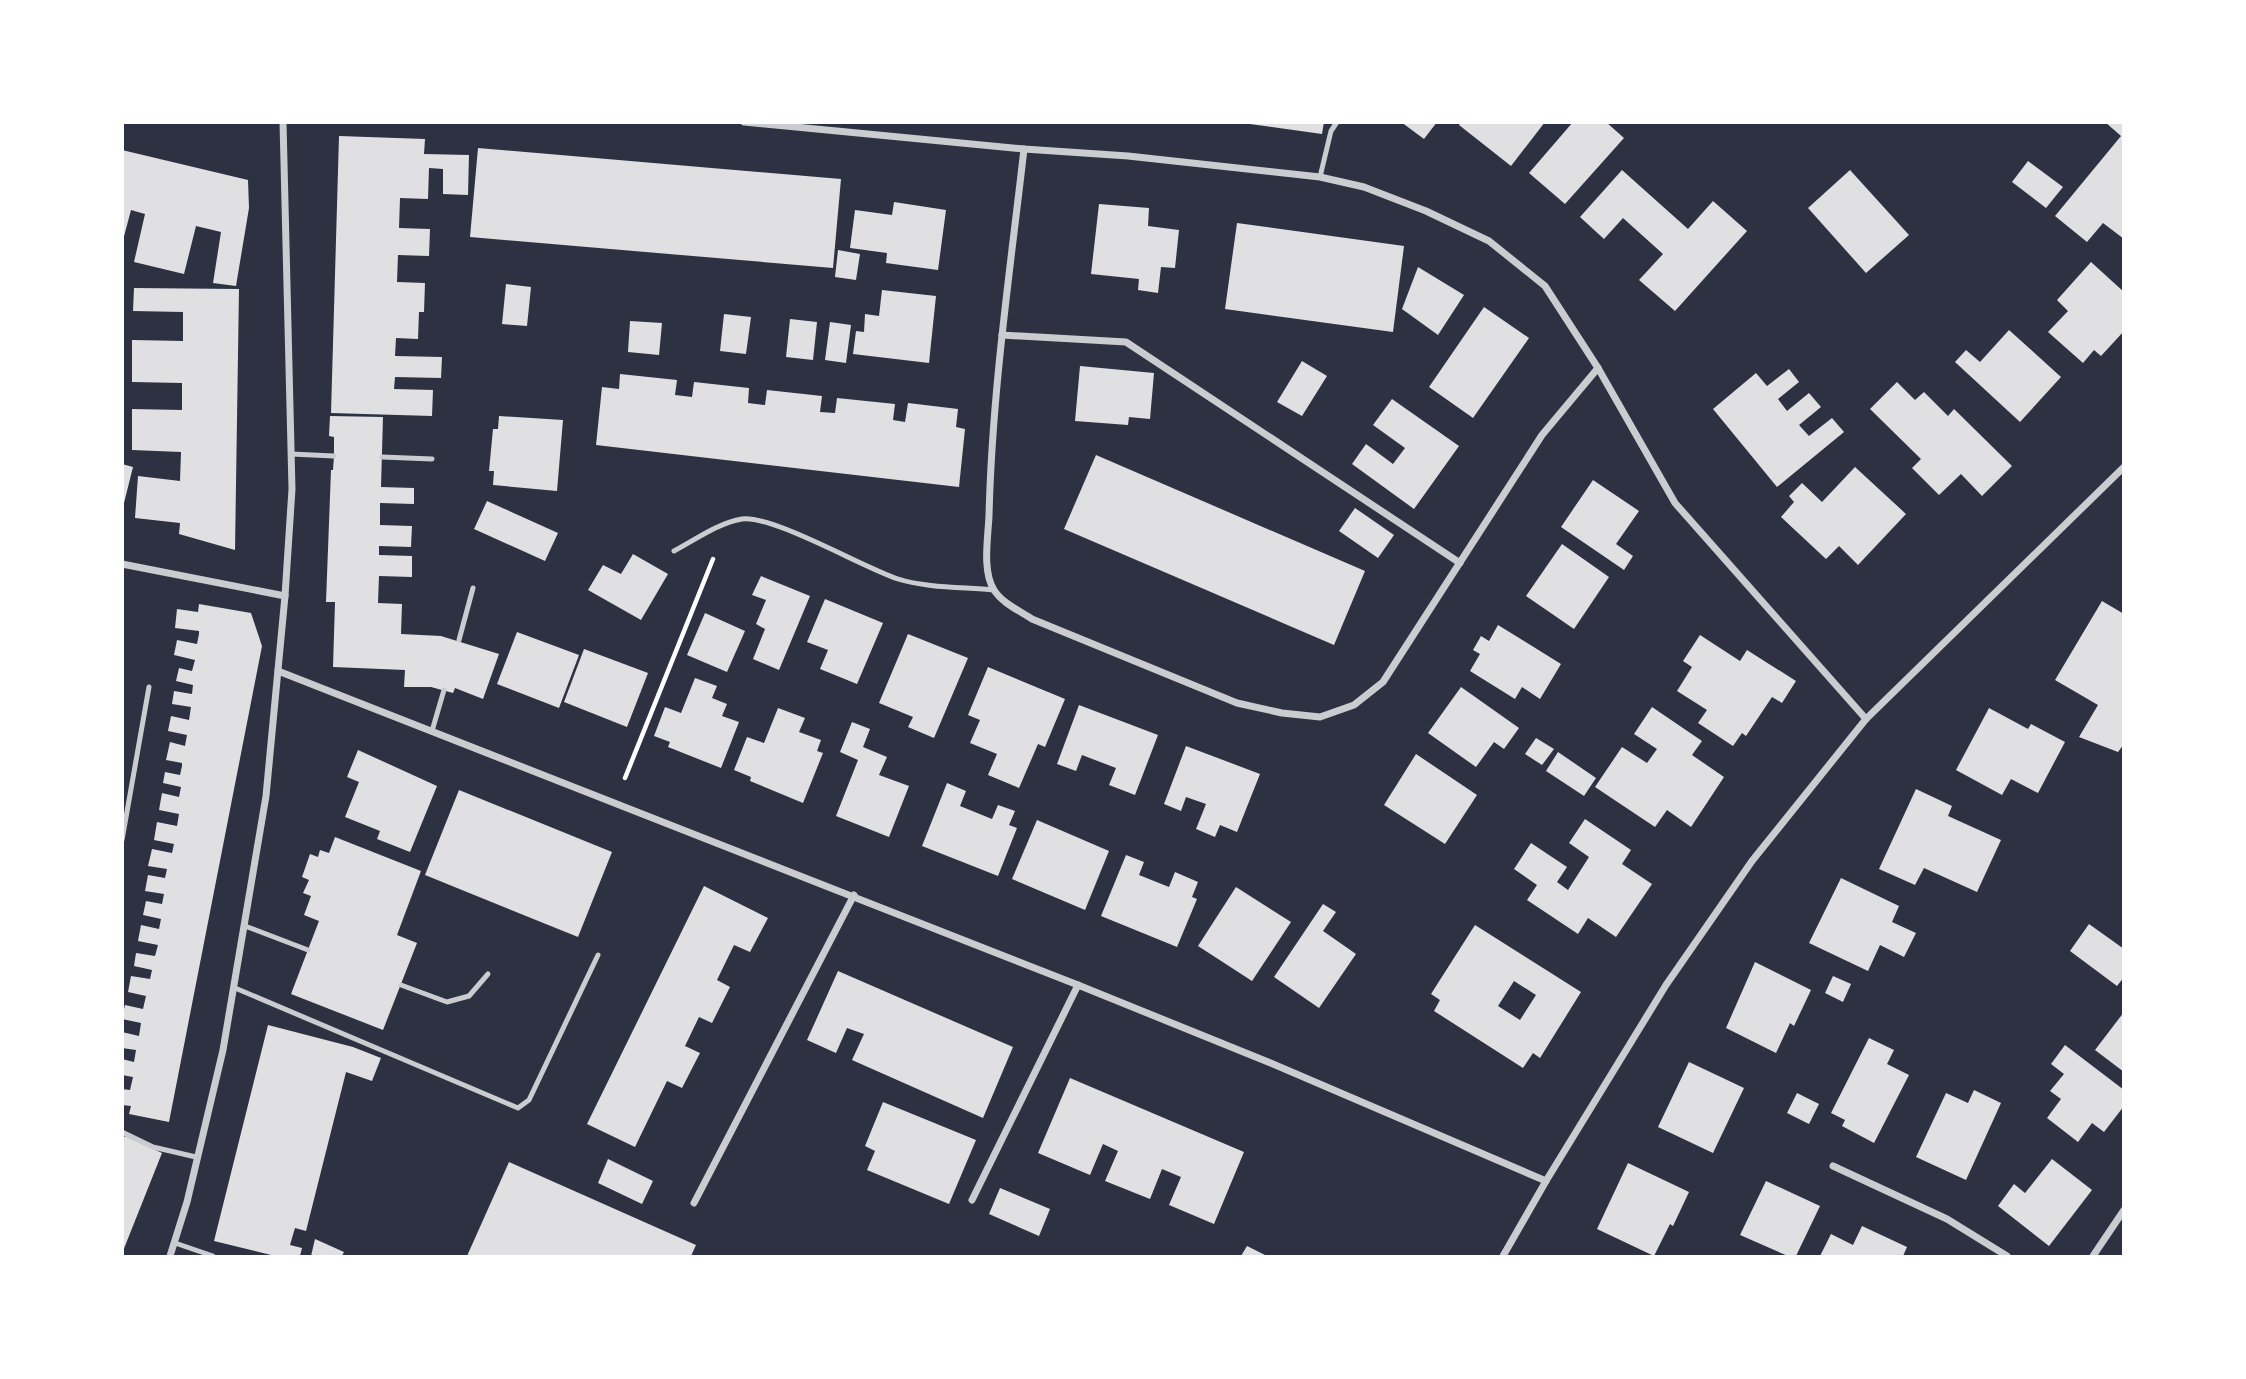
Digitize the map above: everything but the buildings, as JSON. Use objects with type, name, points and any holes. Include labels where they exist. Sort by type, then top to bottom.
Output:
[{"type":"street","points":[[170,1256],[187,1202],[223,1049],[266,796],[292,489],[284,122]]},
{"type":"street","points":[[744,122],[1024,149],[1128,156],[1320,177],[1364,187],[1426,211],[1489,241],[1545,286],[1598,368],[1675,503],[1866,719]]},
{"type":"street","points":[[1024,149],[1002,335],[989,493],[988,567],[994,590],[1012,607],[1032,619],[1237,703],[1282,713],[1320,716],[1354,705],[1382,682],[1542,435],[1598,368]]},
{"type":"street","points":[[1002,335],[1126,341],[1460,562]]},
{"type":"street","points":[[1503,1256],[1666,985],[1752,861],[1866,719],[2123,467]]},
{"type":"street","points":[[122,564],[285,596]]},
{"type":"street","points":[[278,671],[1078,985],[1273,1064],[1546,1181]]},
{"type":"street","points":[[694,1203],[854,895]]},
{"type":"street","points":[[972,1200],[1078,985]]},
{"type":"street","points":[[1833,1166],[1947,1219],[2007,1256]]},
{"type":"street","points":[[2093,1256],[2123,1210]]},
{"type":"lane","points":[[1320,177],[1331,131],[1337,122]]},
{"type":"lane","points":[[291,454],[334,456]]},
{"type":"lane","points":[[382,457],[432,459]]},
{"type":"lane","points":[[674,551],[727,524],[744,519],[767,522],[901,580],[994,590]]},
{"type":"lane","points":[[458,640],[473,587]]},
{"type":"lane","points":[[122,840],[149,687]]},
{"type":"lane","points":[[432,731],[444,690]]},
{"type":"lane","points":[[245,926],[308,950]]},
{"type":"lane","points":[[235,988],[518,1108],[529,1100],[598,955]]},
{"type":"lane","points":[[401,985],[447,1002],[469,996],[488,974]]},
{"type":"lane","points":[[122,1132],[153,1147],[196,1157]]},
{"type":"lane","points":[[175,1243],[214,1256]]},
{"type":"path","points":[[615,802],[727,524]]}]
